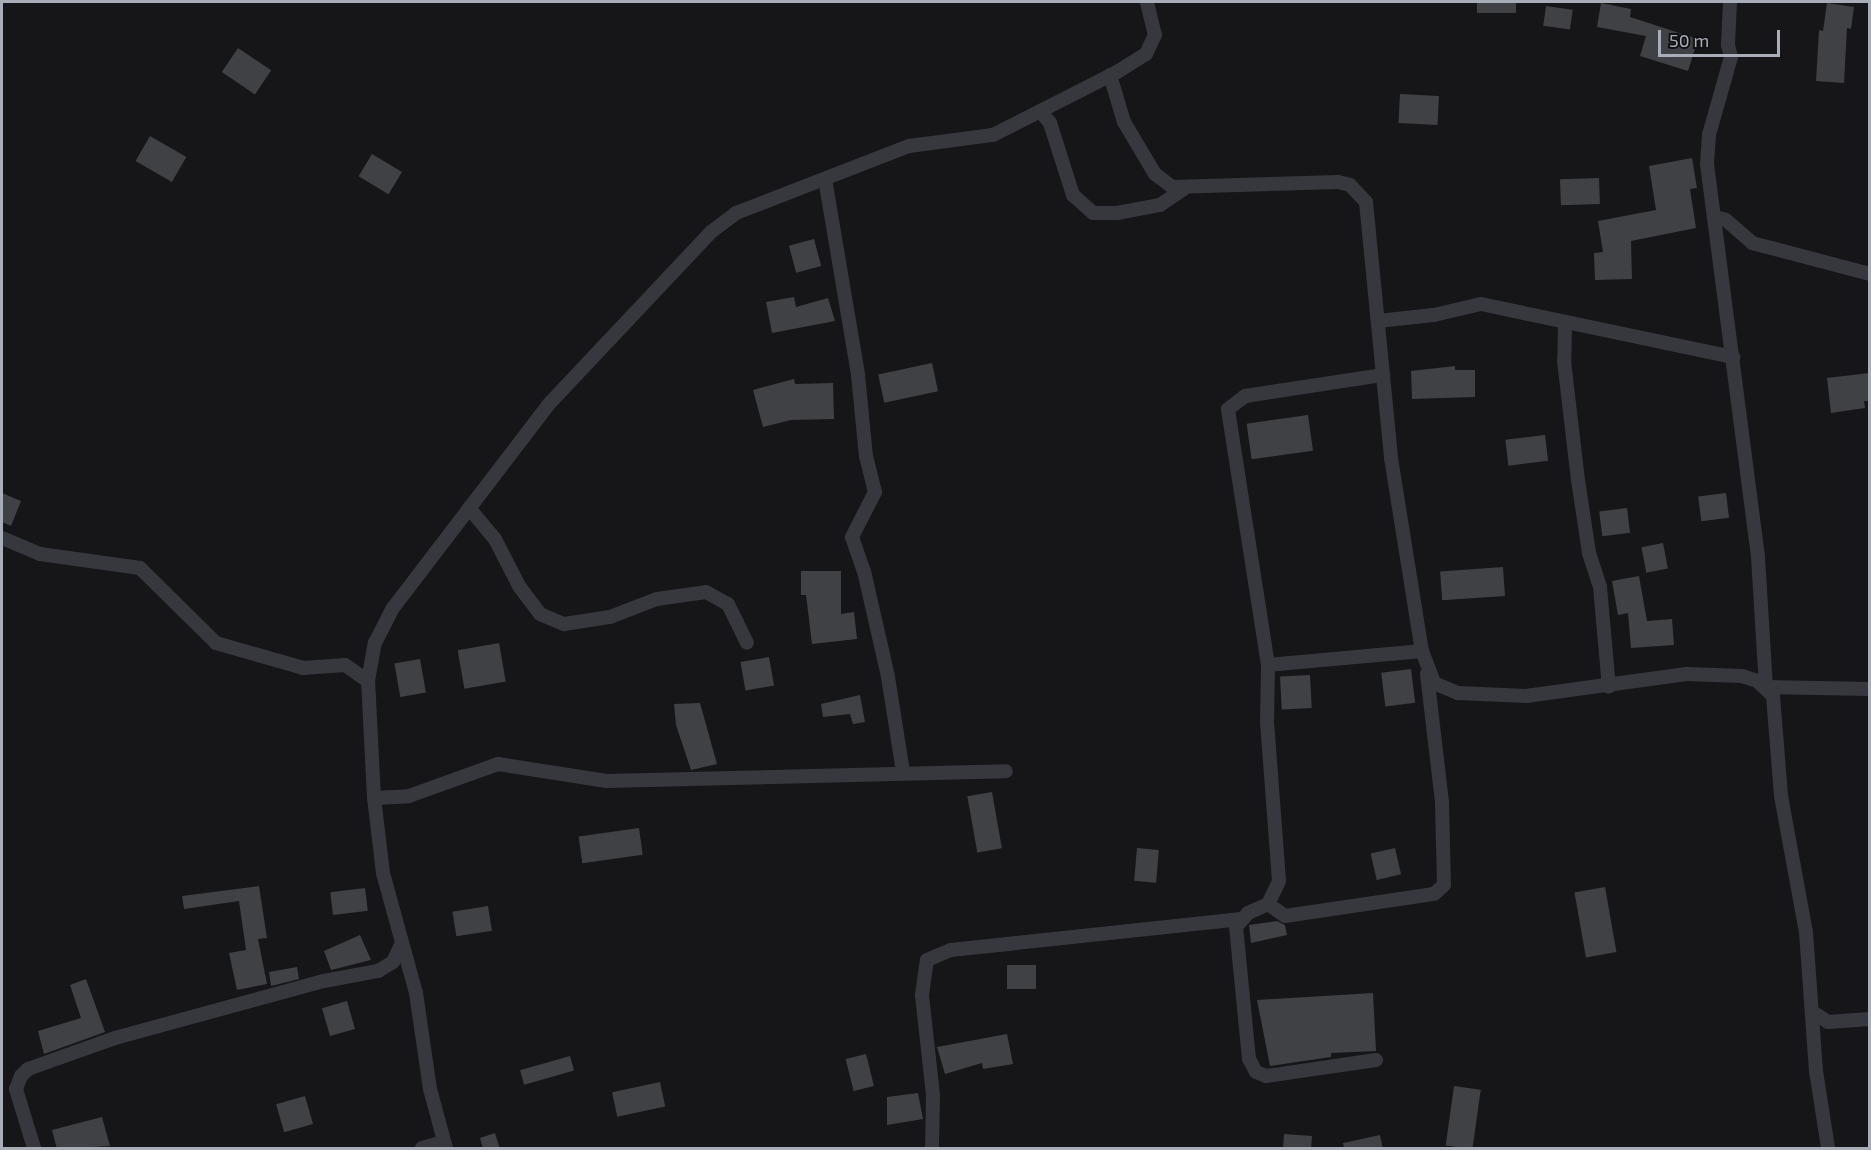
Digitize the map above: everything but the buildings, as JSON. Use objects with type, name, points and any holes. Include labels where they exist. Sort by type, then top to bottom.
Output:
[{"type":"street","points":[[422,1149],[445,1145],[430,1089],[416,993],[383,873],[374,798],[368,681],[375,643],[393,608],[548,405],[711,232],[736,213],[909,146],[993,135],[1110,75],[1146,54],[1155,35],[1147,2]]},
{"type":"street","points":[[1730,2],[1728,77],[1709,135],[1707,164],[1758,557],[1766,687],[1777,709],[1781,796],[1806,932],[1816,1071],[1828,1149]]},
{"type":"street","points":[[1110,75],[1124,122],[1155,174],[1172,187],[1184,189],[1315,182],[1350,185],[1366,202],[1391,458],[1427,673],[1442,802],[1444,885],[1434,894],[1285,916],[1268,904]]},
{"type":"street","points":[[1040,111],[1050,123],[1073,195],[1093,213],[1117,213],[1160,205],[1184,189]]},
{"type":"street","points":[[825,179],[858,375],[866,456],[875,492],[852,537],[864,571],[888,677],[903,772]]},
{"type":"street","points":[[1715,217],[1726,220],[1752,243],[1869,274]]},
{"type":"street","points":[[1378,321],[1434,315],[1481,304],[1733,357]]},
{"type":"street","points":[[1565,322],[1564,361],[1578,480],[1589,553],[1600,587],[1609,687]]},
{"type":"street","points":[[932,1149],[933,1095],[922,995],[927,960],[951,950],[1240,919],[1268,904],[1279,881],[1267,723],[1268,666],[1228,409],[1245,396],[1383,375]]},
{"type":"street","points":[[469,508],[495,539],[519,586],[540,614],[564,624],[610,617],[657,599],[706,592],[728,604],[747,643]]},
{"type":"street","points":[[2,538],[39,554],[140,568],[216,643],[303,668],[345,665],[368,681]]},
{"type":"street","points":[[1268,666],[1422,651]]},
{"type":"street","points":[[1427,673],[1434,683],[1446,689],[1491,696],[1609,687],[1687,674],[1742,676],[1766,687],[1869,689]]},
{"type":"street","points":[[374,798],[409,796],[498,764],[607,781],[1006,771]]},
{"type":"street","points":[[1240,919],[1236,927],[1238,958],[1249,1059],[1256,1072],[1266,1076],[1376,1060]]},
{"type":"street","points":[[34,1149],[16,1089],[21,1076],[28,1069],[115,1038],[324,981],[378,970],[393,962],[402,943]]},
{"type":"street","points":[[1813,1012],[1828,1022],[1869,1019]]}]
